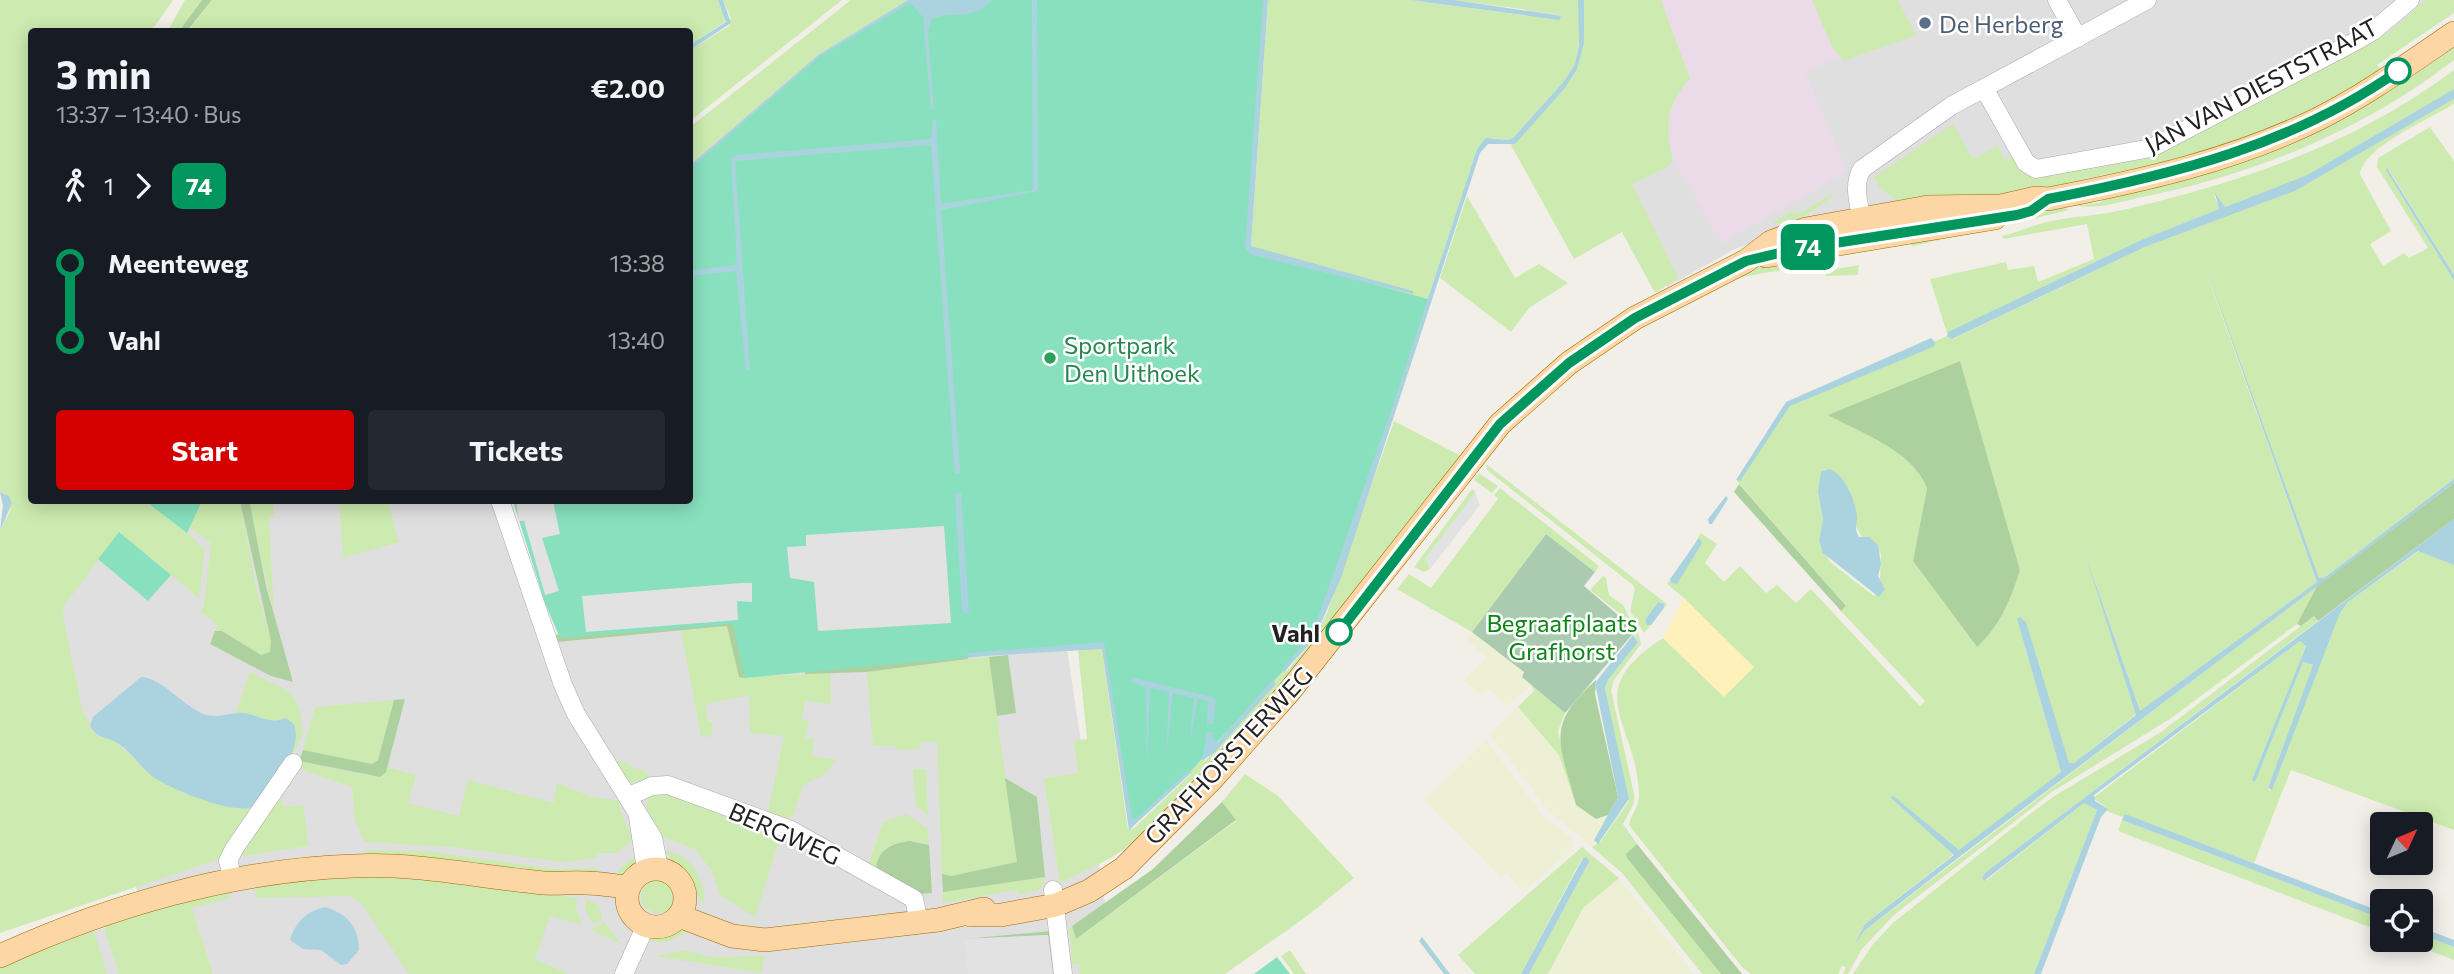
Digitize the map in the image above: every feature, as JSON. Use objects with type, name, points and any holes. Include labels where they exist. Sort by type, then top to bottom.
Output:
[{"type":"main road","name":"GRAFHORSTERWEG","points":[[682,909],[780,936],[971,915],[1055,898],[1118,859],[1134,855],[1187,806],[1289,692],[1500,424],[1569,363],[1635,318],[1746,261],[1778,239],[1806,229],[1864,228],[1941,205],[2001,206],[2036,198],[2048,199],[2188,169],[2254,147],[2319,118],[2359,96],[2454,33]]},
{"type":"main road","points":[[0,956],[85,922],[233,879],[303,869],[376,865],[437,869],[547,883],[589,883],[628,894]]},
{"type":"main road","points":[[652,869],[677,877],[684,888],[682,909],[667,925],[646,925],[631,913],[628,894],[635,877],[652,869]]},
{"type":"street","points":[[2057,0],[2078,38]]},
{"type":"street","points":[[1864,228],[1857,178],[1862,169],[1951,106],[2147,0]]},
{"type":"street","name":"JAN VAN DIESTSTRAAT","points":[[1984,88],[2026,163],[2036,169],[2151,148],[2373,31],[2410,0]]},
{"type":"street","points":[[501,504],[563,685],[576,714],[657,846],[652,869]]},
{"type":"street","points":[[233,879],[229,862],[234,849],[293,762]]},
{"type":"street","name":"BERGWEG","points":[[626,797],[652,786],[668,785],[791,830],[914,899],[919,922]]},
{"type":"street","points":[[1055,898],[1063,974]]},
{"type":"street","points":[[624,974],[646,925]]},
{"type":"shaded area","points":[[1521,0],[2454,0],[2454,12],[2231,145],[1974,197],[1828,215],[1735,249],[1667,287]]},
{"type":"shaded area","points":[[1655,0],[1821,0],[1846,55],[1805,71],[1847,171],[1721,243],[1673,160],[1664,123]]},
{"type":"shaded area","points":[[1475,493],[1480,505],[1430,569],[1426,558]]},
{"type":"shaded area","points":[[98,504],[512,504],[519,533],[555,634],[738,620],[1066,642],[1105,903],[1159,974],[4,974],[73,937],[147,916],[74,725],[34,559]]},
{"type":"shaded area","points":[[516,504],[554,504],[560,534],[542,538],[559,591],[545,595],[524,521],[519,521]]},
{"type":"shaded area","points":[[944,526],[951,623],[818,631],[814,582],[790,578],[787,547],[806,546],[806,535]]},
{"type":"shaded area","points":[[752,583],[752,602],[737,601],[738,620],[586,632],[582,596]]},
{"type":"shaded area","points":[[1048,935],[1053,974],[968,974],[964,939]]},
{"type":"green space","points":[[0,0],[173,0],[151,28],[28,28],[28,504],[241,504],[256,587],[271,641],[270,652],[261,655],[222,631],[215,631],[218,626],[200,611],[204,606],[211,543],[190,528],[188,533],[205,550],[199,598],[119,532],[64,606],[63,616],[83,712],[96,735],[116,742],[153,776],[171,786],[241,809],[282,719],[235,715],[250,672],[285,689],[295,699],[301,713],[302,735],[291,759],[222,858],[0,933],[0,531],[11,509],[6,494],[0,492]]},
{"type":"green space","points":[[185,0],[202,0],[181,28],[169,28]]},
{"type":"green space","points":[[202,0],[212,0],[189,28],[181,28]]},
{"type":"green space","points":[[212,0],[718,0],[726,21],[693,43],[693,28],[190,28]]},
{"type":"green space","points":[[723,0],[842,0],[693,119],[693,48],[729,26],[731,18]]},
{"type":"green space","points":[[851,0],[908,0],[818,55],[693,162],[693,125]]},
{"type":"green space","name":"Sportpark Den Uithoek","points":[[912,0],[1264,0],[1247,243],[1251,250],[1431,300],[1329,601],[1304,648],[1189,773],[1131,826],[1103,645],[744,678],[733,624],[560,638],[545,603],[514,504],[693,504],[693,164],[823,53]]},
{"type":"green space","points":[[1268,0],[1410,0],[1558,20],[1560,14],[1454,0],[1578,0],[1579,40],[1575,64],[1565,80],[1514,137],[1509,140],[1490,138],[1477,149],[1390,414],[1286,672],[1314,639],[1327,613],[1394,421],[1463,457],[1261,714],[1134,842],[1111,858],[1060,883],[1044,778],[1078,773],[1074,741],[1087,739],[1078,649],[1102,649],[1128,829],[1134,828],[1191,774],[1106,644],[1245,248],[1413,293],[1251,247]],"holes":[[[1276,681],[1205,761],[1194,749]]]},
{"type":"green space","points":[[1584,0],[1661,0],[1690,79],[1672,107],[1669,138],[1673,160],[1666,168],[1632,184],[1678,278],[1655,293],[1622,232],[1574,259],[1511,145],[1554,101],[1572,75],[1580,53]]},
{"type":"green space","points":[[1812,0],[1898,0],[1916,35],[1844,61],[1832,47]]},
{"type":"green space","points":[[2426,0],[2454,0],[2454,13],[2377,65],[2381,70],[2353,92],[2218,152],[2079,180],[2079,186],[2033,194],[1897,201],[1879,187],[1874,177],[1953,124],[1973,159],[1998,146],[2005,160],[2015,155],[2027,176],[2090,166],[2091,169],[2154,157],[2381,37],[2380,33],[2385,35],[2417,8],[2417,2],[2420,5]]},
{"type":"green space","points":[[2454,43],[2454,60],[2419,85],[2383,108],[2304,147],[2263,164],[2180,189],[2104,206],[2087,207],[2070,204],[2081,200],[2083,205],[2102,202],[2103,196],[2143,188]]},
{"type":"green space","points":[[2454,70],[2454,89],[2307,175],[2225,207],[2214,194],[2219,209],[2141,240],[1947,333],[1930,279],[2006,262],[2008,270],[2034,266],[2038,282],[2094,259],[2087,224],[2003,239],[2002,236],[2043,223],[2116,211],[2171,198],[2257,172],[2339,139],[2379,119]]},
{"type":"green space","points":[[2454,99],[2454,104],[2385,144],[2364,164],[2360,174],[2391,231],[2370,244],[2383,266],[2404,253],[2409,258],[2428,248],[2377,167],[2378,158],[2430,127],[2454,161],[2454,275],[2389,170],[2386,170],[2454,281],[2454,479],[2324,578],[2319,578],[2201,257],[2317,582],[2140,711],[2083,548],[2136,714],[2074,763],[2069,763],[2017,619],[2061,772],[1962,849],[1956,849],[1891,798],[1954,854],[1865,924],[1853,946],[1864,931],[2317,586],[2297,624],[2173,717],[2052,792],[1894,915],[1862,949],[1848,974],[1843,974],[1846,967],[1842,966],[1838,974],[1751,974],[1742,967],[1629,825],[1639,795],[1636,769],[1618,709],[1618,692],[1623,675],[1637,658],[1663,638],[1724,697],[1684,598],[1667,584],[1670,579],[1671,583],[1701,533],[1717,544],[1705,563],[1724,582],[1740,566],[1766,593],[1777,585],[1796,603],[1811,589],[1920,706],[1925,701],[1841,611],[1846,606],[1737,481],[1790,406],[1947,336],[1953,339],[2145,247],[2295,191]],"holes":[[[1960,361],[2020,570],[2004,612],[1992,631],[1977,647],[1913,561],[1927,487],[1920,474],[1885,444],[1829,415]],[[1848,488],[1859,531],[1863,538],[1881,553],[1880,580],[1874,596],[1830,562],[1819,542],[1823,519],[1818,492]]]},
{"type":"green space","points":[[1834,192],[1807,214],[1775,224],[1774,222],[1791,212],[1801,213]]},
{"type":"green space","points":[[1467,196],[1515,278],[1539,264],[1568,283],[1529,308],[1511,332],[1440,278]]},
{"type":"green space","points":[[2058,206],[2070,210],[1913,246],[1906,242],[2022,218]]},
{"type":"green space","points":[[1818,251],[1820,263],[1737,278],[1765,263]]},
{"type":"green space","points":[[1859,265],[1858,275],[1826,276],[1825,271]]},
{"type":"green space","points":[[1960,361],[2020,570],[2004,612],[1992,631],[1977,647],[1913,561],[1927,488],[1920,475],[1885,444],[1828,415]]},
{"type":"green space","points":[[1486,464],[1667,604],[1664,608],[1658,602],[1645,620],[1651,625],[1644,633],[1630,611],[1635,589],[1633,585],[1487,470]]},
{"type":"green space","points":[[1479,473],[1498,486],[1492,493],[1474,480]]},
{"type":"green space","points":[[2454,483],[2454,519],[2318,621],[2314,616],[2301,626],[2297,624],[2317,586]]},
{"type":"green space","points":[[1739,484],[1846,606],[1841,611],[1734,492]]},
{"type":"green space","points":[[1500,488],[1599,566],[1595,572],[1546,534],[1472,632],[1397,589],[1409,574],[1431,588],[1498,499],[1494,495]]},
{"type":"green space","points":[[1472,489],[1476,492],[1426,558],[1430,569],[1424,572],[1414,567]]},
{"type":"green space","points":[[149,504],[201,504],[187,533]]},
{"type":"green space","points":[[241,504],[250,504],[266,586],[293,682],[271,676],[210,644],[215,631],[222,631],[261,655],[270,652],[271,641]]},
{"type":"green space","points":[[249,504],[273,504],[274,517],[269,517],[274,613]]},
{"type":"green space","points":[[339,504],[389,504],[399,542],[343,558]]},
{"type":"green space","points":[[119,532],[171,575],[148,601],[98,559]]},
{"type":"green space","name":"Begraafplaats Grafhorst","points":[[1546,534],[1595,572],[1584,586],[1638,632],[1631,636],[1565,713],[1522,677],[1524,672],[1472,632]]},
{"type":"green space","points":[[2419,551],[2454,565],[2454,830],[2433,822],[2433,812],[2405,812],[2291,770],[2254,863],[2125,815],[2123,817],[2106,811],[2107,808],[2093,798],[2300,641],[2306,645],[2255,782],[2303,662],[2314,666],[2268,788],[2270,791],[2340,613],[2348,602]]},
{"type":"green space","points":[[1603,576],[1606,578],[1609,595],[1623,605],[1633,624],[1590,590]]},
{"type":"green space","points":[[2314,616],[2318,621],[1986,872],[1982,878],[1987,880],[2084,803],[2097,810],[2034,974],[1853,974],[1873,944],[1893,923],[2030,814],[2056,795],[2161,732]]},
{"type":"green space","points":[[738,620],[744,678],[739,677],[727,626],[557,642],[555,635]]},
{"type":"green space","points":[[727,626],[739,677],[830,673],[831,704],[805,701],[802,719],[809,721],[805,738],[814,739],[812,756],[837,760],[825,774],[803,786],[793,816],[788,818],[768,812],[784,736],[750,733],[749,695],[706,704],[708,722],[713,722],[711,737],[701,736],[681,631]]},
{"type":"green space","points":[[1472,632],[1524,673],[1522,677],[1532,685],[1507,706],[1489,689],[1482,696],[1464,681],[1486,657],[1467,640]]},
{"type":"green space","points":[[1638,632],[1641,644],[1614,680],[1611,690],[1634,794],[1634,803],[1623,824],[1637,844],[1626,855],[1721,974],[1702,974],[1623,874],[1592,847],[1601,841],[1629,801],[1605,688],[1608,680],[1638,642],[1635,636]]},
{"type":"green space","points":[[969,645],[968,659],[867,672],[805,674],[805,658]]},
{"type":"green space","points":[[1008,655],[1016,713],[997,716],[989,657]]},
{"type":"green space","points":[[989,657],[1017,862],[951,876],[942,874],[937,742],[920,742],[920,749],[897,750],[896,746],[873,746],[867,672]]},
{"type":"green space","points":[[1596,680],[1595,694],[1618,797],[1608,815],[1596,819],[1576,805],[1560,738],[1568,711]]},
{"type":"green space","points":[[1532,685],[1565,713],[1558,731],[1576,805],[1559,755],[1518,707],[1534,691]]},
{"type":"green space","points":[[405,699],[386,772],[380,777],[299,761],[303,750],[372,764],[378,760],[394,700]]},
{"type":"green space","points":[[394,700],[378,760],[372,764],[303,750],[315,707]]},
{"type":"green space","points":[[1518,707],[1559,755],[1576,805],[1596,819],[1608,815],[1592,847],[1547,809],[1490,734]]},
{"type":"green space","points":[[1486,740],[1541,813],[1575,842],[1572,845],[1574,848],[1527,889],[1524,886],[1521,889],[1507,873],[1501,878],[1425,800]]},
{"type":"green space","points":[[617,760],[648,773],[648,780],[628,783],[613,765]]},
{"type":"green space","points":[[299,761],[375,777],[385,772],[387,767],[416,775],[408,803],[459,816],[468,780],[553,803],[557,783],[592,797],[623,803],[619,806],[633,841],[616,853],[597,853],[597,858],[562,862],[452,847],[364,842],[355,820],[352,787],[294,767]]},
{"type":"green space","points":[[913,769],[926,769],[928,815],[916,806]]},
{"type":"green space","points":[[1245,774],[1278,796],[1354,878],[1307,916],[1225,974],[1080,974],[1079,964],[1068,965],[1072,953],[1069,928],[1072,926],[1076,939],[1236,821],[1222,802]]},
{"type":"green space","points":[[1005,778],[1037,797],[1045,877],[943,892],[942,874],[951,876],[1017,862]]},
{"type":"green space","points":[[658,791],[782,832],[755,917],[720,895],[712,871],[695,849],[663,837],[646,808],[649,795]]},
{"type":"green space","points":[[282,800],[283,807],[303,805],[309,846],[236,857],[271,801]]},
{"type":"green space","points":[[1222,802],[1236,820],[1076,939],[1072,926],[1153,869]]},
{"type":"green space","points":[[906,814],[927,828],[929,845],[908,841],[887,847],[876,871],[868,866],[883,822]]},
{"type":"green space","points":[[2122,820],[2370,914],[2370,927],[2118,831]]},
{"type":"green space","points":[[910,841],[929,845],[932,893],[917,894],[876,871],[879,858],[886,849]]},
{"type":"green space","points":[[1637,844],[1742,974],[1721,974],[1627,858],[1626,854]]},
{"type":"green space","points":[[1582,847],[1619,878],[1583,908],[1548,974],[1529,974],[1589,862],[1587,857],[1582,858],[1521,974],[1475,974],[1458,955]]},
{"type":"green space","points":[[364,850],[427,851],[555,869],[597,868],[597,878],[373,859]]},
{"type":"green space","points":[[664,851],[682,856],[695,870],[703,887],[704,906],[688,877]]},
{"type":"green space","points":[[639,854],[633,871],[615,879],[621,867]]},
{"type":"green space","points":[[320,874],[466,880],[577,898],[576,908],[582,925],[550,916],[535,959],[568,974],[409,974],[362,904],[350,896],[258,898],[252,884]]},
{"type":"green space","points":[[1045,877],[1042,889],[1019,895],[1017,890],[943,903],[943,892]]},
{"type":"green space","points":[[1619,878],[1694,974],[1548,974],[1583,908]]},
{"type":"green space","points":[[658,879],[670,884],[675,896],[670,908],[658,913],[646,908],[641,896],[646,884]]},
{"type":"green space","points":[[228,891],[231,898],[192,908],[213,974],[119,974],[105,931],[107,923]]},
{"type":"green space","points":[[586,899],[599,905],[602,919],[592,924],[585,909]]},
{"type":"green space","points":[[604,922],[621,944],[591,930]]},
{"type":"green space","points":[[680,927],[692,930],[667,942],[649,942],[661,933]]},
{"type":"green space","points":[[88,929],[95,934],[107,974],[0,974],[0,963]]},
{"type":"green space","points":[[1051,931],[1059,974],[1053,974],[1048,935],[964,939]]},
{"type":"green space","points":[[2433,939],[2454,947],[2454,960],[2433,952]]},
{"type":"green space","points":[[684,950],[710,957],[765,956],[761,973],[655,956]]},
{"type":"green space","points":[[1290,950],[1306,974],[1294,974],[1281,956]]},
{"type":"green space","points":[[1277,957],[1290,974],[1254,974]]},
{"type":"sand","points":[[1684,598],[1754,667],[1724,697],[1663,638]]},
{"type":"water","points":[[718,0],[723,0],[731,23],[693,48],[693,43],[726,22]]},
{"type":"water","points":[[908,0],[992,0],[976,12],[946,15],[931,20],[928,33],[934,109],[931,109],[923,17],[910,3],[819,57],[693,166],[693,162],[818,55]]},
{"type":"water","points":[[1032,0],[1037,0],[1038,191],[941,210],[960,473],[955,474],[931,145],[735,161],[750,369],[746,372],[736,271],[693,276],[693,271],[734,265],[737,261],[731,158],[737,155],[931,139],[933,119],[936,121],[941,204],[1033,190]]},
{"type":"water","points":[[1263,0],[1268,0],[1251,246],[1413,291],[1413,294],[1252,255],[1245,248]]},
{"type":"water","points":[[1410,0],[1454,0],[1561,16],[1559,20]]},
{"type":"water","points":[[1578,0],[1584,0],[1584,43],[1577,69],[1565,88],[1515,144],[1488,144],[1480,153],[1341,578],[1314,639],[1284,672],[1282,669],[1307,640],[1318,617],[1390,414],[1477,149],[1486,138],[1509,140],[1514,137],[1565,80],[1575,64],[1579,46]]},
{"type":"water","points":[[2454,89],[2454,99],[2295,191],[2145,247],[1952,339],[1947,336],[1948,332],[2141,240],[2219,209],[2215,193],[2225,207],[2307,175]]},
{"type":"water","points":[[2387,168],[2454,275],[2454,281],[2386,170]]},
{"type":"water","points":[[2202,257],[2319,578],[2324,578],[2454,479],[2454,483],[1958,858],[1864,931],[1853,947],[1865,924],[1954,855],[1891,798],[1892,795],[1959,850],[2061,772],[2017,619],[2020,617],[2026,622],[2069,763],[2074,763],[2136,715],[2083,548],[2140,711],[2317,582]]},
{"type":"water","points":[[1931,338],[1936,343],[1933,347],[1790,406],[1740,481],[1736,480],[1786,402]]},
{"type":"water","points":[[1829,469],[1840,476],[1851,495],[1856,510],[1859,537],[1869,537],[1878,545],[1881,564],[1878,576],[1885,589],[1879,597],[1823,553],[1819,541],[1823,519],[1818,492],[1821,472]]},
{"type":"water","points":[[0,492],[9,496],[12,503],[0,531],[3,506]]},
{"type":"water","points":[[961,492],[967,614],[962,611],[955,494]]},
{"type":"water","points":[[1726,496],[1728,499],[1712,524],[1709,524],[1708,519]]},
{"type":"water","points":[[2454,519],[2454,565],[2418,551],[2348,602],[2340,613],[2272,790],[2268,788],[2313,665],[2303,662],[2255,782],[2252,780],[2306,646],[2300,641],[2094,795],[2095,801],[2108,809],[2101,817],[2041,974],[2034,974],[2097,810],[2084,803],[1984,881],[1982,878],[1986,872]]},
{"type":"water","points":[[1699,538],[1702,543],[1677,584],[1671,583],[1670,579]]},
{"type":"water","points":[[1658,602],[1664,604],[1664,608],[1651,625],[1647,625],[1645,620]]},
{"type":"water","points":[[1633,635],[1638,642],[1608,680],[1605,688],[1629,799],[1598,844],[1594,840],[1618,797],[1595,683]]},
{"type":"water","points":[[1104,642],[1132,818],[1136,819],[1188,771],[1192,772],[1129,830],[1102,649],[966,657],[969,653]]},
{"type":"water","points":[[141,677],[157,682],[206,715],[244,713],[271,720],[285,718],[294,724],[296,736],[290,758],[252,808],[215,804],[174,788],[153,777],[122,746],[93,730],[90,726],[93,717]]},
{"type":"water","points":[[1134,678],[1212,697],[1216,701],[1213,724],[1207,725],[1208,701],[1198,698],[1189,747],[1194,698],[1173,693],[1166,758],[1169,692],[1150,688],[1147,768],[1146,687],[1131,682]]},
{"type":"water","points":[[1273,679],[1276,684],[1214,753],[1202,761],[1207,732],[1212,732],[1213,740],[1218,742]]},
{"type":"water","points":[[2125,814],[2370,907],[2370,914],[2122,820]]},
{"type":"water","points":[[1587,857],[1589,862],[1529,974],[1521,974],[1583,858]]},
{"type":"water","points":[[325,907],[345,917],[357,934],[359,950],[347,964],[341,965],[321,950],[303,949],[290,940],[295,927],[303,918]]},
{"type":"water","points":[[2433,932],[2454,940],[2454,947],[2433,939]]},
{"type":"water","points":[[1422,937],[1450,974],[1444,974],[1419,941]]},
{"type":"bus line","name":"74","points":[[1339,632],[1500,424],[1569,363],[1635,318],[1673,297],[1746,261],[1796,249],[2017,215],[2031,211],[2048,199],[2188,169],[2254,147],[2330,113],[2398,71]]},
{"type":"place","name":"De Herberg","points":[[1925,23]]},
{"type":"place","name":"Sportpark Den Uithoek","points":[[1050,358]]},
{"type":"place","name":"Vahl","points":[[1339,632]]}]
